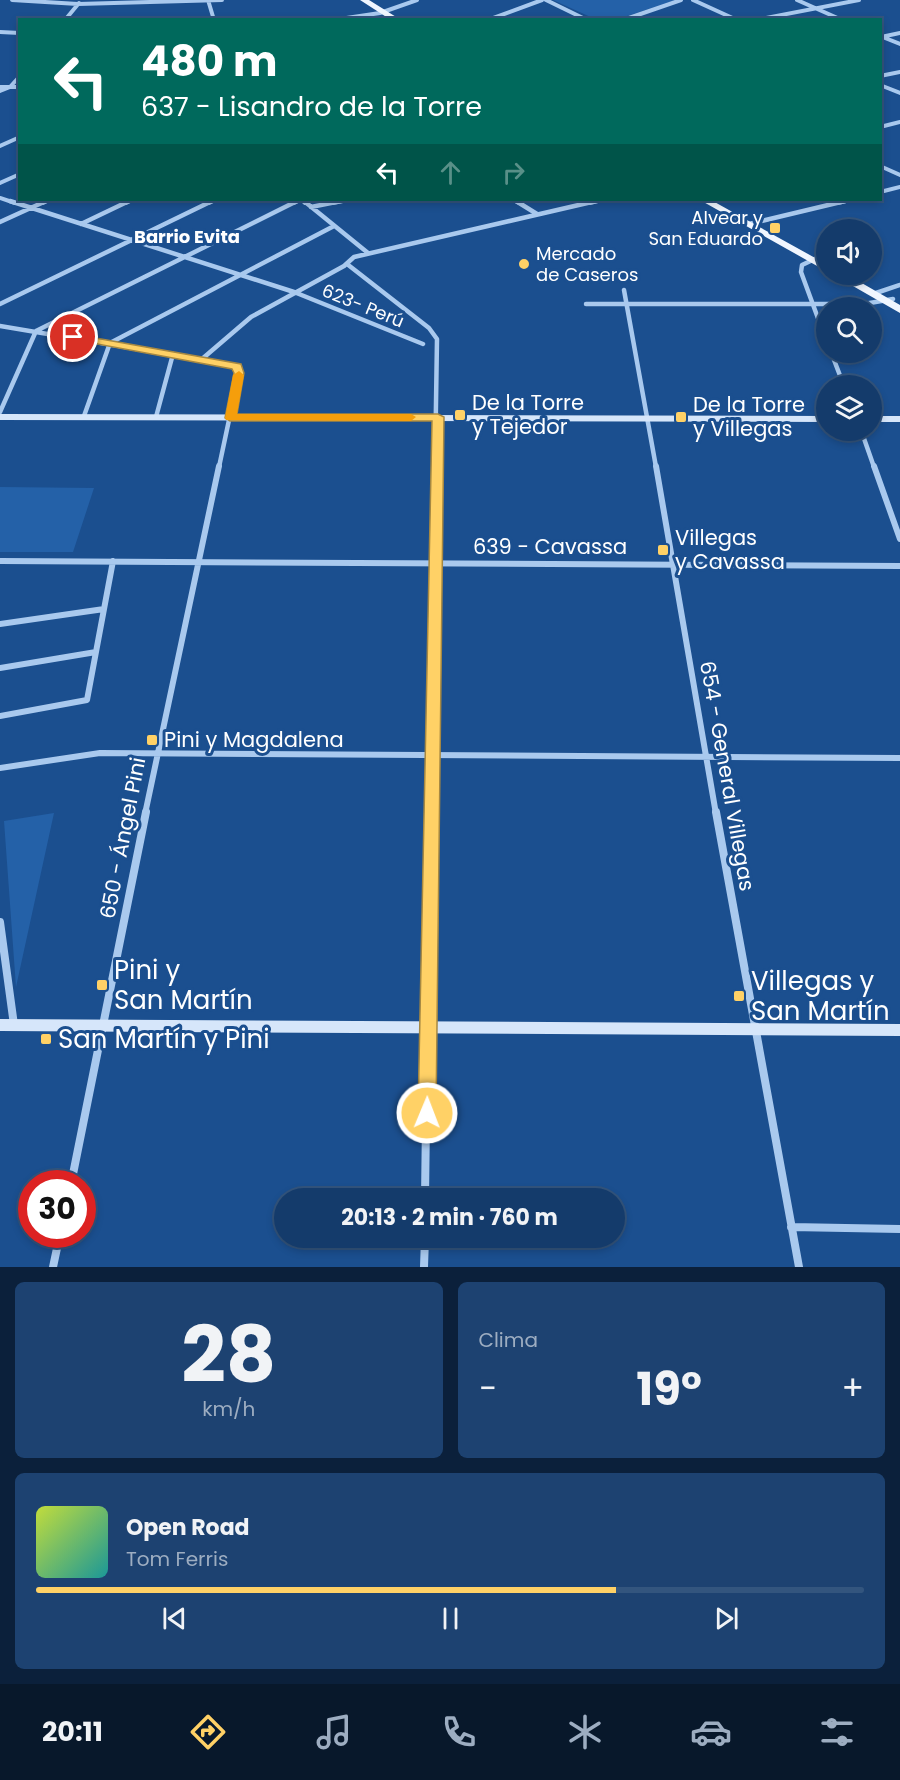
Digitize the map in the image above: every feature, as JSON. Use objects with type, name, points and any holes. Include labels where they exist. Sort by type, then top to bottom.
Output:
[{"type":"main road","points":[[358,0],[393,18]]},
{"type":"main road","points":[[364,0],[388,18]]},
{"type":"main road","points":[[707,201],[816,257]]},
{"type":"main road","points":[[718,201],[752,223]]},
{"type":"main road","points":[[859,285],[886,298]]},
{"type":"main road","points":[[866,285],[900,310]]},
{"type":"street","points":[[12,0],[80,2],[222,0]]},
{"type":"street","points":[[347,18],[382,13],[417,0]]},
{"type":"street","points":[[493,18],[542,0]]},
{"type":"street","points":[[546,0],[583,18]]},
{"type":"street","points":[[629,18],[681,0]]},
{"type":"street","points":[[693,0],[733,18]]},
{"type":"street","points":[[797,0],[838,18]]},
{"type":"street","points":[[766,18],[859,0]]},
{"type":"street","points":[[208,1],[213,18]]},
{"type":"street","points":[[67,18],[80,2]]},
{"type":"street","points":[[0,32],[18,33]]},
{"type":"street","points":[[882,36],[900,33]]},
{"type":"street","points":[[882,36],[900,44]]},
{"type":"street","points":[[882,76],[900,72]]},
{"type":"street","points":[[0,91],[10,87],[18,78]]},
{"type":"street","points":[[882,86],[900,93]]},
{"type":"street","points":[[0,87],[18,87]]},
{"type":"street","points":[[882,126],[900,122]]},
{"type":"street","points":[[0,146],[18,138]]},
{"type":"street","points":[[882,166],[900,175]]},
{"type":"street","points":[[0,183],[18,175]]},
{"type":"street","points":[[882,192],[900,187]]},
{"type":"street","name":"623- Perú","points":[[0,198],[294,292],[423,345]]},
{"type":"street","points":[[0,222],[47,201]]},
{"type":"street","points":[[81,224],[130,201]]},
{"type":"street","points":[[0,304],[213,201]]},
{"type":"street","points":[[0,412],[36,331],[181,257],[299,201]]},
{"type":"street","points":[[302,201],[368,254]]},
{"type":"street","points":[[311,207],[343,201]]},
{"type":"street","points":[[516,201],[537,214]]},
{"type":"street","points":[[0,326],[202,359],[233,328],[347,264],[354,257],[597,201]]},
{"type":"street","points":[[752,223],[846,201]]},
{"type":"street","points":[[84,416],[110,343],[238,274],[334,226]]},
{"type":"street","points":[[816,260],[806,262],[801,268],[816,312]]},
{"type":"street","points":[[347,264],[435,333],[438,353],[425,1188]]},
{"type":"street","points":[[586,304],[864,304],[886,298],[900,285]]},
{"type":"street","name":"654 - General Villegas","points":[[624,290],[674,564],[705,758],[799,1267]]},
{"type":"street","points":[[156,417],[173,354]]},
{"type":"street","name":"650 - Ángel Pini","points":[[74,1170],[158,754],[239,373],[237,366],[202,359]]},
{"type":"street","points":[[0,417],[816,419]]},
{"type":"street","points":[[882,419],[900,419]]},
{"type":"street","points":[[865,441],[900,539]]},
{"type":"street","name":"639 - Cavassa","points":[[0,561],[900,566]]},
{"type":"street","points":[[0,716],[87,700],[113,561]]},
{"type":"street","points":[[0,624],[104,609]]},
{"type":"street","points":[[0,668],[96,652]]},
{"type":"street","points":[[0,768],[77,754],[900,758]]},
{"type":"street","points":[[0,922],[7,1025],[900,1030]]},
{"type":"street","points":[[791,1227],[900,1228]]},
{"type":"street","points":[[53,1267],[57,1248]]},
{"type":"street","points":[[424,1267],[425,1248]]},
{"type":"shaded area","points":[[553,0],[676,0],[621,18],[593,18]]},
{"type":"shaded area","points":[[0,487],[94,488],[73,552],[0,552]]},
{"type":"shaded area","points":[[54,813],[16,987],[4,821]]},
{"type":"slow traffic","points":[[239,375],[230,418],[411,417]]},
{"type":"place","name":"Alvear y San Eduardo","points":[[775,228]]},
{"type":"place","name":"Mercado de Caseros","points":[[524,264]]},
{"type":"place","name":"De la Torre y Tejedor","points":[[460,415]]},
{"type":"place","name":"De la Torre y Villegas","points":[[681,417]]},
{"type":"place","name":"Villegas y Cavassa","points":[[663,550]]},
{"type":"place","name":"Pini y Magdalena","points":[[152,740]]},
{"type":"place","name":"Pini y San Martín","points":[[102,985]]},
{"type":"place","name":"Villegas y San Martín","points":[[739,996]]},
{"type":"place","name":"San Martín y Pini","points":[[46,1039]]},
{"type":"district","name":"Barrio Evita","points":[[187,237]]},
{"type":"route","points":[[73,337],[237,366],[239,373],[230,418],[438,417],[427,1113]]}]
